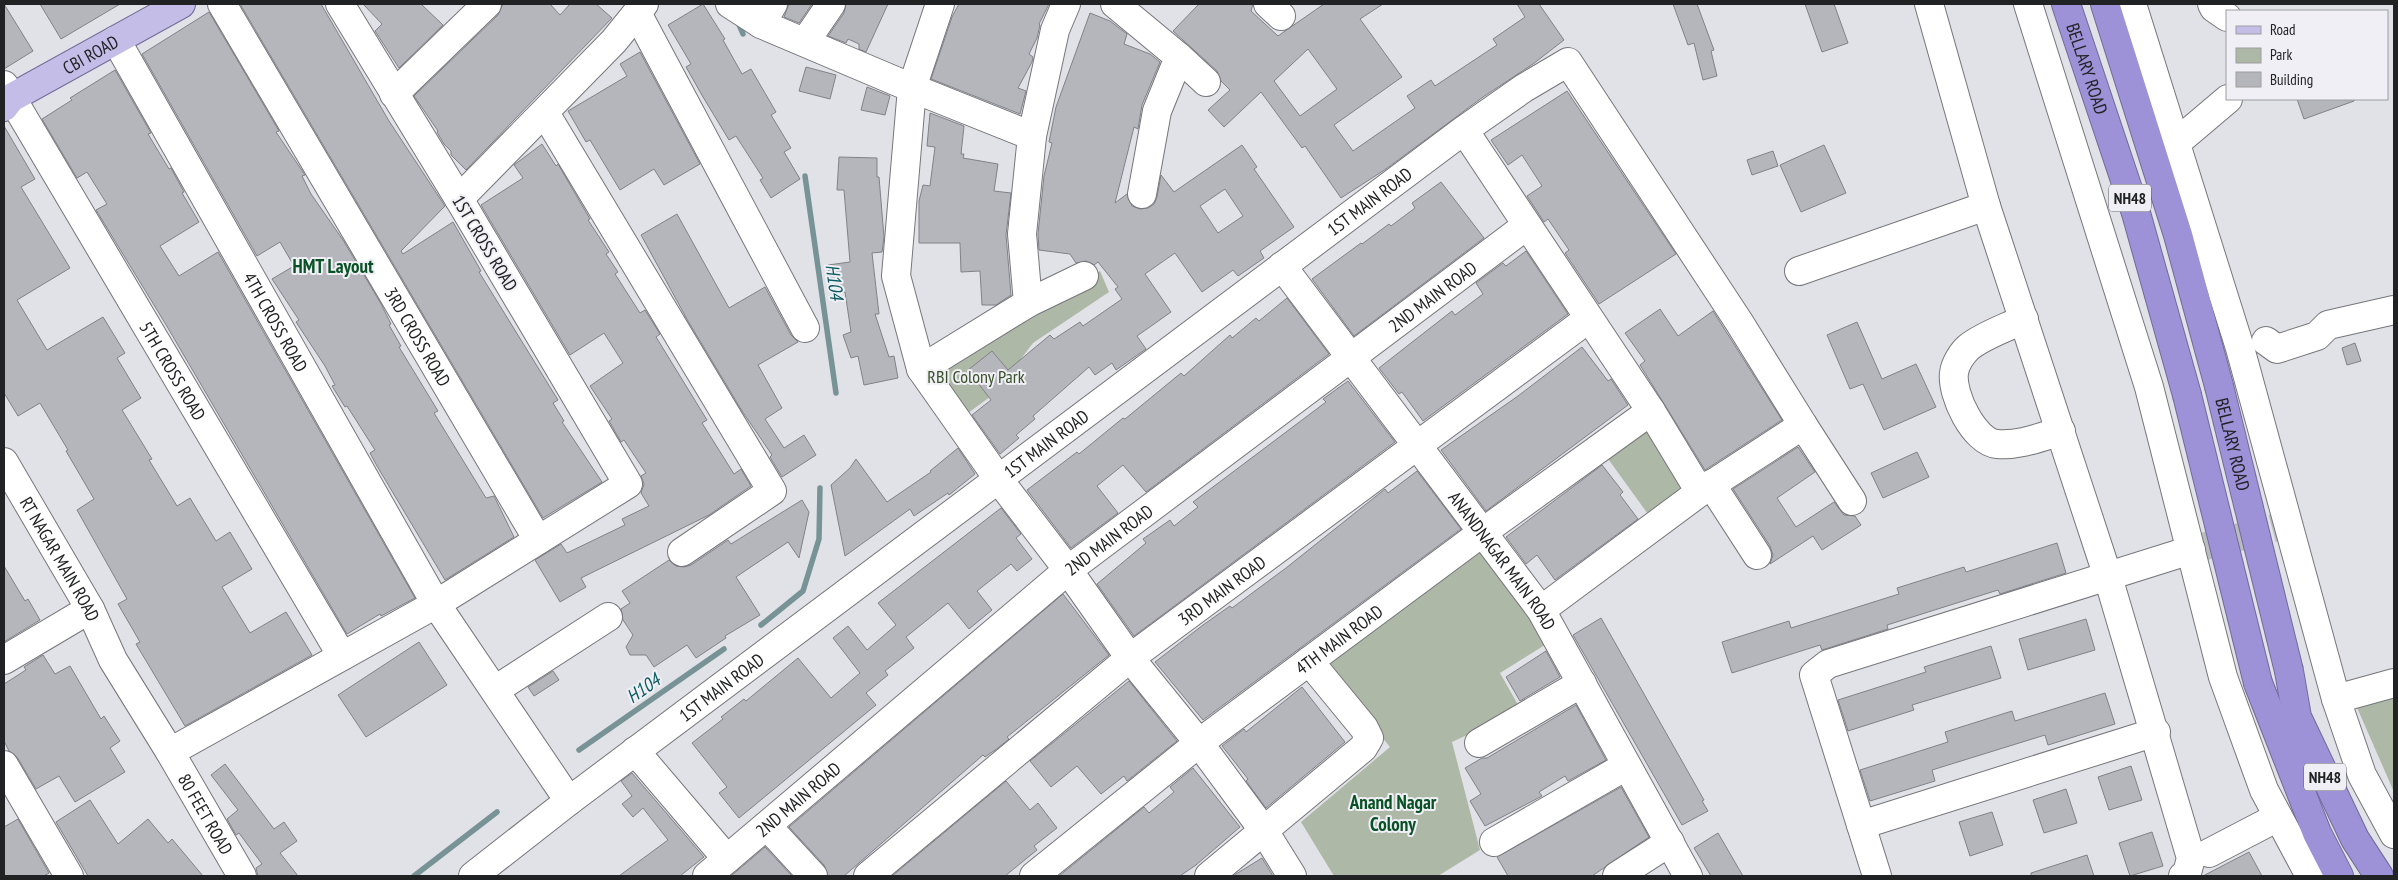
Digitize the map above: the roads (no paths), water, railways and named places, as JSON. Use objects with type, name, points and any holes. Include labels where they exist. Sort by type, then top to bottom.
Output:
[{"type":"highway","name":"BELLARY ROAD","points":[[2066,4],[2136,213],[2187,394],[2258,683],[2318,833],[2340,876]]},
{"type":"highway","name":"BELLARY ROAD","points":[[2105,4],[2178,235],[2219,386],[2288,671],[2297,717],[2356,839],[2380,876]]},
{"type":"main road","name":"CBI ROAD","points":[[6,97],[181,4]]},
{"type":"street","name":"3RD CROSS ROAD","points":[[222,4],[538,540]]},
{"type":"street","name":"1ST CROSS ROAD","points":[[340,4],[459,199],[628,484],[538,540]]},
{"type":"street","points":[[394,94],[486,4]]},
{"type":"street","points":[[805,42],[831,4]]},
{"type":"street","points":[[940,4],[912,88],[896,276],[921,369],[999,480],[1068,570],[1130,658],[1198,743],[1264,831],[1292,876]]},
{"type":"street","points":[[1028,303],[1022,234],[1032,136],[1055,30],[1066,4]]},
{"type":"street","points":[[1115,4],[1206,82]]},
{"type":"street","points":[[1928,4],[1986,206],[2061,431],[2156,732],[2192,858],[2187,873],[2183,876]]},
{"type":"street","points":[[2028,4],[2149,387],[2223,677],[2264,790],[2310,876]]},
{"type":"street","points":[[2132,4],[2176,143],[2253,344],[2259,421],[2336,699],[2362,775],[2394,834]]},
{"type":"street","points":[[2212,4],[2214,8],[2226,16]]},
{"type":"street","points":[[459,199],[614,41],[640,8],[805,328]]},
{"type":"street","points":[[752,11],[805,42],[912,88],[1032,136]]},
{"type":"street","name":"4TH CROSS ROAD","points":[[116,40],[436,604],[568,801]]},
{"type":"street","points":[[1142,194],[1157,111],[1179,57]]},
{"type":"street","name":"1ST MAIN ROAD","points":[[472,876],[568,801],[1464,130],[1524,88],[1568,62],[1734,314],[1803,425]]},
{"type":"street","name":"5TH CROSS ROAD","points":[[6,97],[342,656]]},
{"type":"street","points":[[2176,143],[2227,100]]},
{"type":"street","points":[[545,113],[772,491],[682,552]]},
{"type":"street","points":[[1464,130],[1651,412],[1757,555]]},
{"type":"street","points":[[1799,271],[1986,206]]},
{"type":"street","name":"2ND MAIN ROAD","points":[[717,868],[1068,570],[1352,359],[1526,226]]},
{"type":"street","name":"ANANDNAGAR MAIN ROAD","points":[[1282,266],[1541,610],[1688,876]]},
{"type":"street","points":[[921,369],[1028,303],[1084,276]]},
{"type":"street","points":[[2253,344],[2277,349],[2317,336],[2328,326],[2394,309]]},
{"type":"street","name":"3RD MAIN ROAD","points":[[868,876],[1130,658],[1588,319]]},
{"type":"street","points":[[2024,319],[1969,348],[1957,363],[1954,384],[1966,417],[1980,434],[1996,444],[2024,442],[2061,431]]},
{"type":"street","name":"4TH MAIN ROAD","points":[[1034,876],[1198,743],[1483,532],[1651,412]]},
{"type":"street","points":[[1541,610],[1706,488],[1803,425],[1852,501]]},
{"type":"street","name":"RT NAGAR MAIN ROAD","points":[[4,462],[83,613]]},
{"type":"street","name":"RT NAGAR MAIN ROAD","points":[[4,494],[83,613],[170,752]]},
{"type":"street","points":[[170,752],[436,604],[538,540]]},
{"type":"street","points":[[1877,876],[1814,675],[1828,664],[2191,550]]},
{"type":"street","points":[[4,660],[83,613]]},
{"type":"street","points":[[495,690],[608,617]]},
{"type":"street","points":[[1209,876],[1363,748],[1370,738],[1309,661]]},
{"type":"street","points":[[1479,743],[1582,683]]},
{"type":"street","points":[[2336,699],[2394,683]]},
{"type":"street","points":[[1861,825],[2156,732]]},
{"type":"street","points":[[635,751],[717,868]]},
{"type":"street","name":"80 FEET ROAD","points":[[170,752],[242,876]]},
{"type":"street","points":[[4,765],[13,803],[69,876]]},
{"type":"street","points":[[1494,842],[1626,766]]},
{"type":"street","points":[[2209,853],[2278,817]]},
{"type":"street","points":[[767,826],[813,876]]},
{"type":"street","points":[[1617,876],[1670,842]]},
{"type":"waterway","name":"H104","points":[[737,20],[743,34]]},
{"type":"waterway","name":"H104","points":[[805,176],[836,393]]},
{"type":"waterway","name":"H104","points":[[761,625],[803,591],[819,539],[820,488]]},
{"type":"waterway","name":"H104","points":[[579,750],[724,649]]},
{"type":"waterway","name":"H104","points":[[414,876],[497,812]]},
{"type":"tunnel","points":[[2191,550],[2289,524]]},
{"type":"district","name":"HMT Layout","points":[[333,266]]},
{"type":"district","name":"Anand Nagar Colony","points":[[1393,813]]},
{"type":"park label","name":"RBI Colony Park","points":[[976,376]]}]
